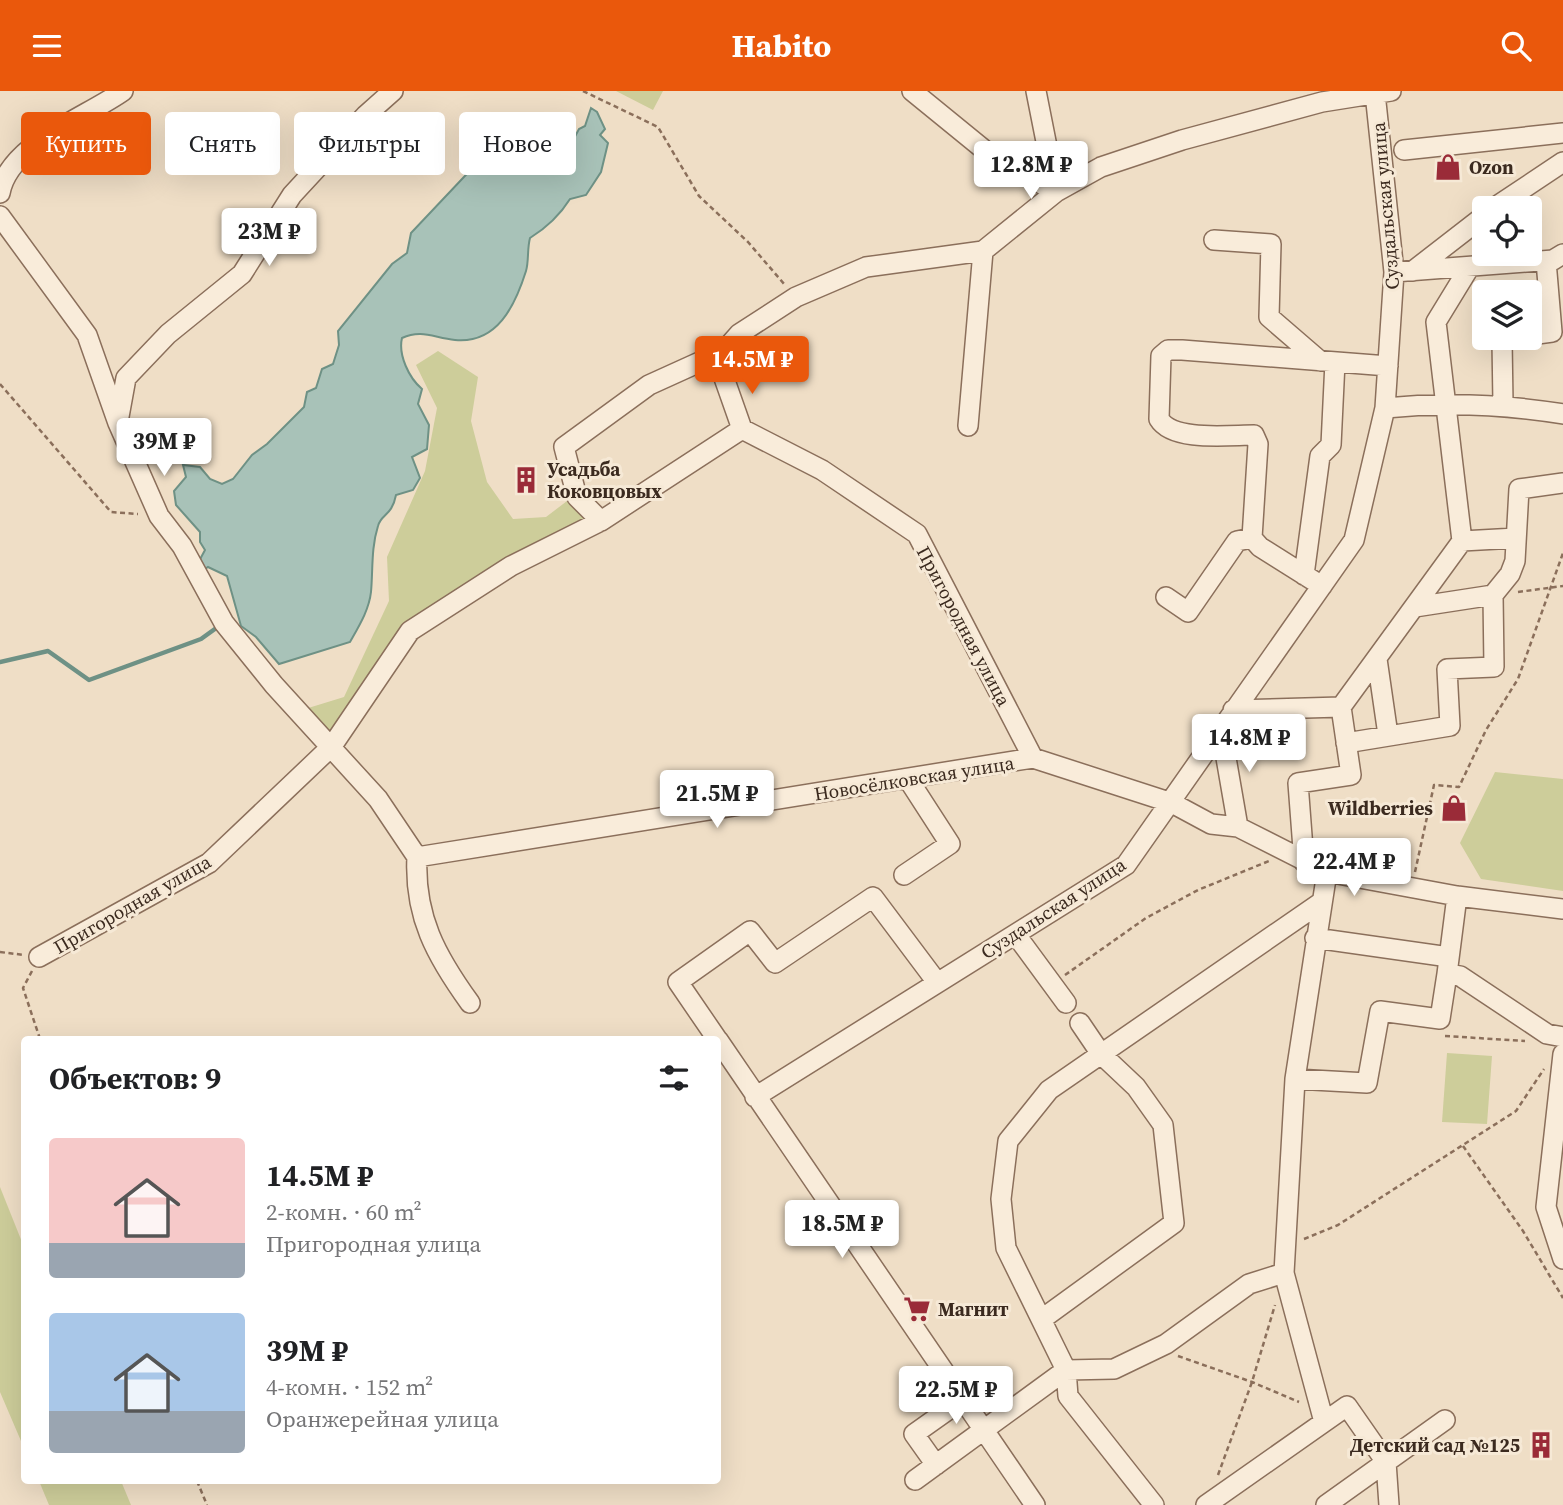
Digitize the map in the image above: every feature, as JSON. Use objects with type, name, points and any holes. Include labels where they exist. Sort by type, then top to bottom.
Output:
[{"type":"street","points":[[0,193],[2,184],[24,151],[123,91]]},
{"type":"street","points":[[912,91],[993,157],[1056,192]]},
{"type":"street","points":[[1036,91],[1056,192]]},
{"type":"street","points":[[601,521],[577,497],[564,447],[649,384],[724,351],[739,334],[796,297],[866,267],[983,251],[1056,192],[1101,167],[1182,139],[1322,102],[1383,92]]},
{"type":"street","name":"Суздальская улица","points":[[755,1097],[936,981],[1016,935],[1126,865],[1354,540],[1385,408],[1388,366],[1403,272],[1383,92]]},
{"type":"street","points":[[118,423],[126,378],[168,334],[242,274],[292,195],[385,94]]},
{"type":"street","points":[[1404,150],[1563,133]]},
{"type":"street","points":[[1512,196],[1563,162]]},
{"type":"street","points":[[0,216],[87,335],[118,423],[159,516],[182,546],[224,623],[274,685],[378,799],[417,857],[415,885],[424,921],[440,961],[470,1003]]},
{"type":"street","points":[[1403,272],[1472,224]]},
{"type":"street","points":[[1214,240],[1271,244],[1269,317],[1328,361]]},
{"type":"street","points":[[968,426],[983,251]]},
{"type":"street","points":[[1403,272],[1469,268],[1554,258],[1552,332],[1542,333]]},
{"type":"street","points":[[1296,858],[1298,783],[1351,775],[1341,707],[1462,541],[1436,322],[1469,268]]},
{"type":"street","points":[[1322,586],[1260,547],[1252,538],[1257,439],[1254,435],[1179,434],[1163,425],[1159,419],[1161,356],[1168,350],[1182,350],[1388,366]]},
{"type":"street","points":[[1502,350],[1503,404]]},
{"type":"street","points":[[724,351],[723,375],[742,429]]},
{"type":"street","points":[[1304,575],[1320,456],[1331,445],[1328,361]]},
{"type":"street","points":[[1385,408],[1445,402],[1503,404],[1563,414]]},
{"type":"street","name":"Пригородная улица","points":[[39,957],[209,863],[331,746],[410,631],[511,566],[601,521],[742,429],[822,470],[917,534],[1033,758]]},
{"type":"street","points":[[1346,743],[1388,734],[1450,726],[1447,669],[1494,667],[1493,595],[1510,574],[1515,561],[1519,489],[1563,483]]},
{"type":"street","points":[[1166,597],[1188,612],[1237,541],[1252,538]]},
{"type":"street","points":[[1462,541],[1516,538]]},
{"type":"street","points":[[1415,607],[1493,595]]},
{"type":"street","points":[[1377,659],[1388,734]]},
{"type":"street","points":[[1233,710],[1341,707]]},
{"type":"street","points":[[1220,729],[1238,827]]},
{"type":"street","name":"Новосёлковская улица","points":[[417,857],[1033,758],[1172,803],[1211,824],[1238,827],[1327,872],[1457,896],[1563,909]]},
{"type":"street","points":[[904,875],[950,844],[908,779]]},
{"type":"street","points":[[1323,1417],[1284,1273],[1295,1079],[1320,903],[1327,872]]},
{"type":"street","points":[[1295,1079],[1367,1083],[1380,1011],[1440,1019],[1457,896]]},
{"type":"street","points":[[714,1036],[678,982],[750,931],[775,963],[873,897],[936,981]]},
{"type":"street","points":[[1154,1505],[1068,1396],[1066,1370],[1006,1248],[1001,1199],[1007,1141],[1049,1090],[1320,903]]},
{"type":"street","points":[[1016,935],[1066,1003]]},
{"type":"street","points":[[1315,938],[1448,966],[1547,1034],[1563,1037]]},
{"type":"street","points":[[1042,1319],[1174,1223],[1163,1125],[1136,1087],[1101,1054],[1080,1023]]},
{"type":"street","points":[[721,1046],[1035,1505]]},
{"type":"street","points":[[1556,1057],[1546,1207],[1563,1259]]},
{"type":"street","points":[[915,1480],[1066,1370],[1114,1370],[1157,1349],[1249,1285],[1284,1273]]},
{"type":"street","points":[[936,1465],[914,1434],[962,1400]]},
{"type":"street","points":[[1207,1505],[1323,1417],[1347,1406],[1386,1462],[1389,1505]]},
{"type":"street","points":[[1326,1505],[1445,1420]]},
{"type":"path","points":[[583,91],[658,127],[699,196],[748,242],[796,297]]},
{"type":"path","points":[[0,384],[111,512],[159,516]]},
{"type":"path","points":[[1414,879],[1434,785],[1459,787],[1486,730],[1518,678],[1563,553]]},
{"type":"path","points":[[1493,595],[1563,586]]},
{"type":"path","points":[[1052,985],[1146,918],[1198,890],[1296,858]]},
{"type":"path","points":[[0,952],[39,957],[23,988],[39,1036]]},
{"type":"path","points":[[1442,1036],[1532,1042]]},
{"type":"path","points":[[1285,1247],[1338,1225],[1516,1111],[1556,1057]]},
{"type":"path","points":[[1463,1146],[1523,1231],[1563,1298]]},
{"type":"path","points":[[1207,1505],[1252,1381],[1276,1300]]},
{"type":"path","points":[[1157,1349],[1252,1381],[1323,1417]]},
{"type":"path","points":[[198,1484],[207,1505]]},
{"type":"green space","points":[[616,91],[663,91],[653,110]]},
{"type":"green space","points":[[438,351],[478,377],[471,421],[487,482],[513,519],[546,517],[567,501],[587,518],[413,621],[346,718],[329,733],[305,709],[344,697],[389,601],[387,557],[425,471],[437,408],[416,365]]},
{"type":"green space","points":[[1495,772],[1563,779],[1563,891],[1481,879],[1460,843]]},
{"type":"green space","points":[[1447,1053],[1492,1056],[1487,1124],[1442,1122]]},
{"type":"green space","points":[[0,1187],[21,1240],[21,1441],[0,1392]]},
{"type":"green space","points":[[40,1484],[122,1484],[131,1505],[49,1505]]},
{"type":"shaded area","points":[[591,108],[597,112],[605,129],[600,135],[608,143],[601,172],[586,195],[570,199],[552,221],[530,238],[526,271],[516,297],[502,320],[482,336],[470,340],[422,334],[402,338],[403,359],[409,373],[422,389],[418,404],[429,425],[427,449],[412,457],[420,478],[413,490],[396,495],[392,507],[379,522],[374,543],[370,599],[350,642],[279,664],[256,637],[241,626],[227,576],[208,567],[202,571],[198,563],[205,550],[200,542],[200,532],[176,505],[174,491],[186,477],[183,465],[200,467],[210,479],[222,484],[233,479],[252,455],[304,407],[307,392],[316,388],[322,369],[333,364],[339,345],[338,331],[392,264],[407,253],[411,233],[466,175],[576,175],[576,135],[585,126]]},
{"type":"waterway","points":[[0,662],[48,651],[89,680],[201,639],[219,626]]},
{"type":"place","name":"Ozon","points":[[1448,167]]},
{"type":"place","name":"Усадьба Коковцовых","points":[[526,480]]},
{"type":"place","name":"Wildberries","points":[[1454,808]]},
{"type":"place","name":"Магнит","points":[[917,1309]]},
{"type":"place","name":"Детский сад №125","points":[[1541,1445]]}]
